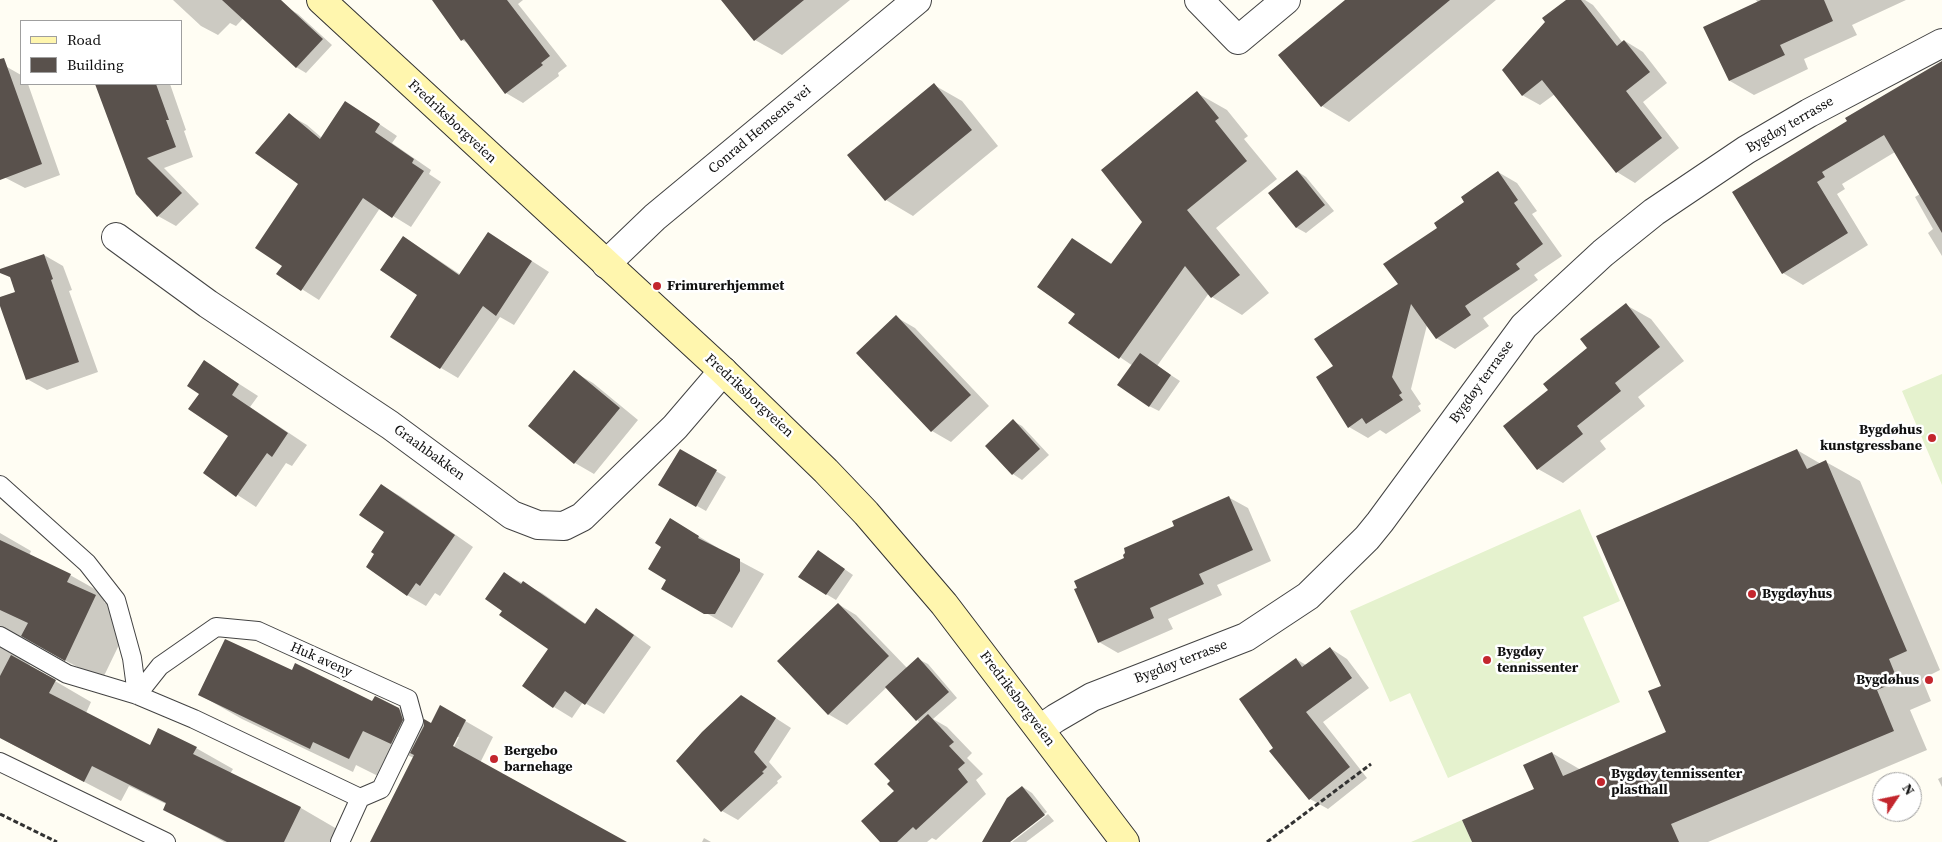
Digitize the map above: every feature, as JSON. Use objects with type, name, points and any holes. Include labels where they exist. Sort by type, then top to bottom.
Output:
[{"type":"street","name":"Fredriksborgveien","points":[[321,0],[723,371],[785,430],[866,513],[944,604],[1125,842]]},
{"type":"street","name":"Conrad Hemsens vei","points":[[606,264],[655,217],[917,0]]},
{"type":"street","points":[[1199,0],[1238,40],[1286,0]]},
{"type":"street","name":"Bygdøy terrasse","points":[[1040,729],[1092,698],[1246,637],[1308,596],[1367,538],[1380,522],[1524,326],[1603,253],[1654,212],[1746,150],[1809,113],[1942,43]]},
{"type":"street","name":"Graahbakken","points":[[116,237],[208,304],[390,425],[512,515],[538,526],[564,526],[582,517],[675,427],[723,371]]},
{"type":"lane","points":[[0,484],[87,563],[116,600],[132,658],[137,695]]},
{"type":"lane","name":"Huk aveny","points":[[137,695],[160,666],[216,627],[258,632],[408,699],[414,721],[381,789],[360,798]]},
{"type":"lane","points":[[0,636],[67,674],[137,695],[194,719],[360,798],[340,842]]},
{"type":"lane","points":[[0,762],[166,842]]},
{"type":"path","points":[[1267,842],[1371,764]]},
{"type":"path","points":[[0,814],[57,842]]},
{"type":"green space","name":"Bygdøhus kunstgressbane","points":[[1942,374],[1942,485],[1902,391]]},
{"type":"green space","name":"Bygdøy tennissenter","points":[[1580,509],[1620,601],[1583,617],[1620,702],[1448,778],[1410,693],[1390,702],[1350,611]]},
{"type":"green space","points":[[1462,820],[1472,842],[1411,842]]},
{"type":"building","points":[[222,0],[281,0],[323,39],[296,68]]},
{"type":"building","points":[[432,0],[507,0],[550,56],[541,63],[543,65],[505,94],[464,39],[461,41]]},
{"type":"building","points":[[721,0],[804,0],[754,41]]},
{"type":"building","points":[[1345,0],[1450,0],[1321,107],[1278,55]]},
{"type":"building","points":[[1566,0],[1581,0],[1617,46],[1624,40],[1650,72],[1626,91],[1662,138],[1616,173],[1542,80],[1522,96],[1502,70],[1545,22],[1542,18]]},
{"type":"building","points":[[1761,0],[1824,0],[1833,21],[1780,45],[1785,55],[1729,81],[1703,27]]},
{"type":"building","points":[[4,58],[42,164],[0,180],[0,59]]},
{"type":"building","points":[[1942,61],[1942,233],[1884,135],[1822,172],[1825,177],[1817,182],[1848,233],[1782,274],[1732,192],[1847,121],[1845,118]]},
{"type":"building","points":[[934,83],[972,130],[885,201],[847,155]]},
{"type":"building","points":[[95,85],[156,85],[176,147],[147,158],[182,193],[157,217],[136,194]]},
{"type":"building","points":[[1197,91],[1219,118],[1215,121],[1247,161],[1187,210],[1240,275],[1211,298],[1185,266],[1119,359],[1068,323],[1075,314],[1037,287],[1072,238],[1111,264],[1142,222],[1101,170]]},
{"type":"building","points":[[345,101],[380,124],[375,132],[414,159],[412,163],[424,171],[392,218],[363,198],[301,291],[276,274],[282,266],[255,248],[298,184],[255,153],[289,113],[320,139]]},
{"type":"building","points":[[1297,170],[1325,205],[1296,228],[1268,193]]},
{"type":"building","points":[[1498,171],[1518,200],[1514,203],[1543,244],[1516,264],[1520,269],[1465,306],[1471,315],[1436,339],[1411,304],[1392,377],[1402,393],[1399,395],[1403,400],[1366,424],[1362,418],[1348,428],[1316,377],[1333,366],[1314,339],[1398,284],[1383,264],[1437,228],[1434,223],[1464,202],[1461,197]]},
{"type":"building","points":[[488,232],[532,261],[496,316],[483,306],[440,369],[390,337],[417,295],[380,270],[403,236],[459,275]]},
{"type":"building","points":[[44,254],[79,362],[26,380],[0,306],[0,297],[15,292],[10,277],[0,273],[0,269]]},
{"type":"building","points":[[1626,303],[1660,347],[1615,383],[1621,391],[1577,426],[1583,434],[1537,470],[1503,426],[1548,390],[1543,384],[1587,348],[1580,339]]},
{"type":"building","points":[[896,315],[971,395],[931,432],[856,353]]},
{"type":"building","points":[[1140,353],[1171,375],[1149,407],[1117,385]]},
{"type":"building","points":[[204,360],[239,384],[232,395],[288,433],[272,457],[267,453],[236,497],[203,473],[228,436],[188,409],[199,394],[187,386]]},
{"type":"building","points":[[574,370],[620,408],[574,464],[528,426]]},
{"type":"building","points":[[1013,419],[1040,449],[1012,475],[985,446]]},
{"type":"building","points":[[680,449],[717,470],[696,507],[658,485]]},
{"type":"building","name":"Bygdøyhus","points":[[1797,449],[1807,469],[1826,460],[1907,651],[1889,659],[1898,681],[1877,690],[1894,731],[1671,824],[1679,842],[1472,842],[1462,820],[1534,789],[1523,765],[1552,752],[1563,776],[1666,732],[1648,691],[1661,686],[1596,536]]},
{"type":"building","points":[[381,484],[455,535],[420,586],[416,583],[407,596],[366,567],[374,554],[371,552],[384,532],[359,515]]},
{"type":"building","points":[[1229,496],[1253,550],[1199,574],[1204,584],[1150,608],[1154,618],[1098,643],[1074,589],[1077,588],[1074,581],[1124,558],[1124,548],[1174,526],[1172,521]]},
{"type":"building","points":[[670,518],[699,536],[698,538],[740,559],[740,571],[715,614],[704,614],[661,589],[666,580],[648,569],[661,547],[655,543]]},
{"type":"building","points":[[0,540],[71,574],[67,582],[96,595],[65,661],[21,636],[28,623],[0,610]]},
{"type":"building","points":[[818,550],[845,569],[826,595],[798,577]]},
{"type":"building","points":[[504,572],[521,584],[523,581],[585,624],[596,608],[634,635],[585,705],[565,691],[553,708],[522,686],[548,649],[499,615],[502,611],[485,599]]},
{"type":"building","points":[[838,603],[889,656],[828,715],[777,661]]},
{"type":"building","points":[[225,639],[292,670],[295,663],[372,701],[375,696],[399,708],[403,720],[391,744],[363,731],[349,759],[313,742],[310,749],[198,695]]},
{"type":"building","points":[[1330,647],[1352,678],[1306,712],[1350,767],[1309,800],[1269,751],[1273,748],[1239,699],[1296,658],[1302,667]]},
{"type":"building","points":[[11,655],[56,680],[49,693],[150,745],[158,728],[197,747],[193,754],[301,807],[284,842],[227,842],[163,810],[166,803],[92,766],[84,782],[0,738],[0,676]]},
{"type":"building","points":[[918,657],[949,692],[916,721],[885,687]]},
{"type":"building","points":[[741,695],[776,718],[754,752],[767,767],[762,772],[764,773],[721,812],[676,761],[702,732]]},
{"type":"building","points":[[440,705],[466,720],[453,746],[627,842],[370,842],[414,755],[410,753],[424,726],[424,719],[431,723]]},
{"type":"building","points":[[928,714],[954,742],[949,746],[965,763],[958,769],[968,782],[916,830],[913,827],[897,842],[880,842],[861,821],[894,791],[887,784],[890,781],[874,764]]},
{"type":"building","points":[[1022,786],[1045,815],[1010,842],[982,842],[1007,798]]},
{"type":"place","name":"Frimurerhjemmet","points":[[657,286]]},
{"type":"place","name":"Bygdøhus kunstgressbane","points":[[1932,438]]},
{"type":"place","name":"Bygdøyhus","points":[[1752,594]]},
{"type":"place","name":"Bygdøy tennissenter","points":[[1487,660]]},
{"type":"place","name":"Bygdøhus","points":[[1929,680]]},
{"type":"place","name":"Bergebo barnehage","points":[[494,759]]},
{"type":"place","name":"Bygdøy tennissenter plasthall","points":[[1601,782]]}]
